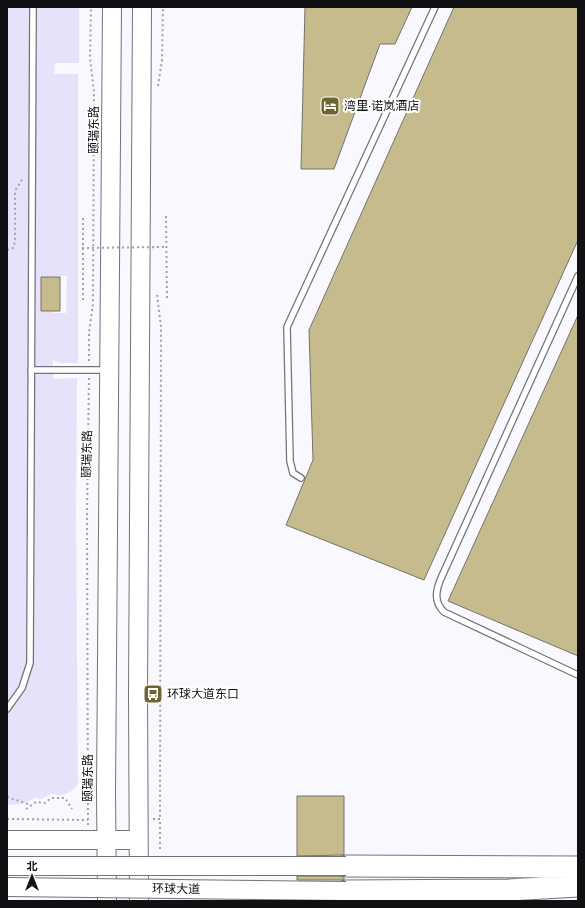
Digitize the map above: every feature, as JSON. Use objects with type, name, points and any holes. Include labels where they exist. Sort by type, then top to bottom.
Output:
[{"type":"highway","points":[[346,866],[578,867]]},
{"type":"highway","points":[[346,891],[509,890],[578,886]]},
{"type":"highway","points":[[509,890],[572,901]]},
{"type":"main road","name":"颐瑞东路","points":[[107,901],[112,7]]},
{"type":"main road","points":[[139,901],[138,692],[142,7]]},
{"type":"main road","points":[[7,840],[138,840]]},
{"type":"main road","name":"环球大道","points":[[7,866],[346,866]]},
{"type":"main road","name":"环球大道","points":[[7,887],[346,891]]},
{"type":"lane","points":[[7,709],[22,688],[30,663],[33,7]]},
{"type":"lane","points":[[301,478],[293,472],[290,461],[287,327],[435,7]]},
{"type":"lane","points":[[578,276],[440,580],[436,599],[440,608],[450,615],[578,675]]},
{"type":"lane","points":[[31,370],[110,370]]},
{"type":"path","name":"颐瑞东路","points":[[88,840],[88,332],[93,304],[94,92],[90,58],[90,7]]},
{"type":"path","points":[[157,88],[162,60],[163,7]]},
{"type":"path","points":[[7,250],[13,248],[15,242],[15,191],[23,176]]},
{"type":"path","points":[[82,300],[83,215]]},
{"type":"path","points":[[166,216],[167,298]]},
{"type":"path","points":[[157,240],[157,248]]},
{"type":"path","points":[[82,248],[166,247]]},
{"type":"path","points":[[157,288],[161,326],[160,819]]},
{"type":"path","points":[[7,797],[32,805]]},
{"type":"path","points":[[26,809],[36,802],[45,802],[51,798],[65,798],[72,809]]},
{"type":"shaded area","points":[[7,7],[79,7],[79,63],[55,63],[54,74],[78,74],[78,363],[60,363],[53,360],[53,379],[77,378],[76,514],[78,784],[66,794],[50,794],[42,799],[35,798],[23,804],[7,805]],"holes":[[[53,276],[67,276],[66,313],[53,313]]]},
{"type":"building","name":"湾里·诺岚酒店","points":[[305,7],[412,7],[395,44],[380,44],[334,169],[301,169]]},
{"type":"building","points":[[454,7],[578,7],[578,240],[424,580],[286,525],[313,460],[309,330]]},
{"type":"building","points":[[41,277],[60,277],[60,311],[41,311]]},
{"type":"building","points":[[578,315],[578,656],[448,601]]},
{"type":"building","points":[[297,796],[344,796],[344,855],[297,856]]},
{"type":"building","points":[[297,876],[340,876],[344,877],[344,880],[297,880]]},
{"type":"place","name":"湾里·诺岚酒店","points":[[330,106]]},
{"type":"place","name":"环球大道东口","points":[[153,694]]}]
